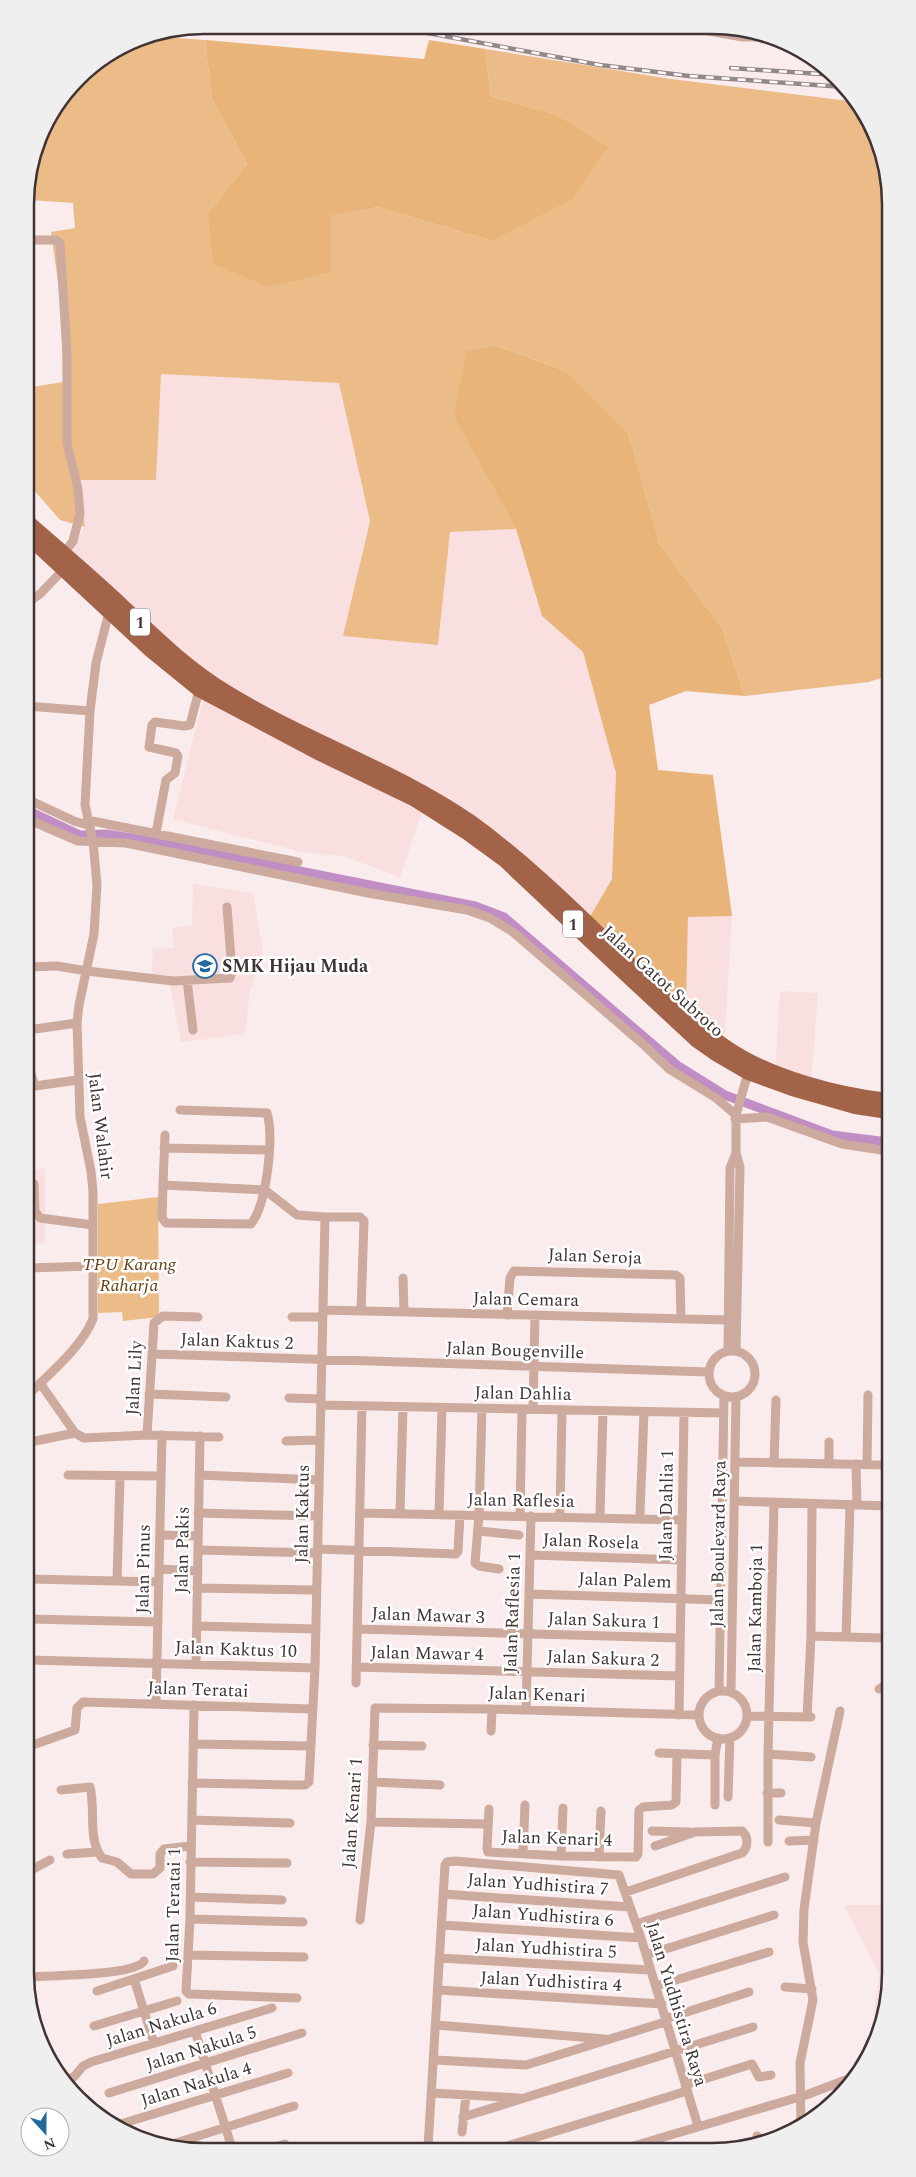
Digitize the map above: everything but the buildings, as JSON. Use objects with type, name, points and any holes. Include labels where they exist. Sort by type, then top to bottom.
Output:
[{"type":"highway","name":"1","points":[[34,527],[194,670],[260,717]]},
{"type":"highway","name":"1","points":[[34,542],[109,612],[199,690],[260,717]]},
{"type":"highway","name":"Jalan Gatot Subroto","points":[[260,717],[415,800],[478,841],[519,873],[628,978],[698,1041],[748,1073],[792,1089],[855,1107],[882,1111]]},
{"type":"highway","name":"Jalan Gatot Subroto","points":[[260,717],[420,790],[473,824],[520,860],[564,899],[648,982],[706,1032],[729,1049],[756,1064],[801,1081],[858,1096],[882,1099]]},
{"type":"street","points":[[34,240],[56,240],[60,243],[67,353],[67,444],[78,490],[80,514],[73,541],[64,553]]},
{"type":"street","points":[[34,598],[64,569]]},
{"type":"street","name":"Jalan Walahir","points":[[34,1389],[70,1352],[89,1327],[94,1310],[91,1171],[80,1117],[78,1023],[79,1004],[94,934],[97,884],[92,840],[88,825],[85,786],[90,711],[96,663],[109,612]]},
{"type":"street","points":[[156,834],[166,780],[175,773],[178,756],[149,747],[152,725],[155,722],[184,726],[190,725],[199,690]]},
{"type":"street","points":[[34,707],[90,711]]},
{"type":"street","points":[[34,802],[74,821],[127,835],[298,862]]},
{"type":"street","points":[[34,822],[78,841],[127,835],[156,834],[169,843],[368,893],[437,904],[490,918],[513,932],[644,1045],[669,1069],[716,1098],[736,1114],[767,1117],[842,1144],[882,1151]]},
{"type":"street","points":[[34,967],[57,966],[87,972],[173,980],[224,979],[231,976],[227,906]]},
{"type":"street","points":[[187,980],[193,1030]]},
{"type":"street","points":[[34,1029],[78,1023]]},
{"type":"street","points":[[732,1350],[740,1167],[736,1153],[736,1114],[748,1073]]},
{"type":"street","points":[[34,1083],[35,1086],[78,1080]]},
{"type":"street","points":[[165,1135],[162,1218],[166,1223],[252,1224],[265,1190],[269,1150],[268,1115],[265,1112],[180,1110]]},
{"type":"street","points":[[164,1148],[269,1150]]},
{"type":"street","points":[[732,1350],[728,1320],[730,1168],[736,1153]]},
{"type":"street","points":[[34,1184],[35,1211],[40,1218],[93,1225]]},
{"type":"street","points":[[163,1185],[265,1190],[297,1215],[360,1217],[364,1221],[361,1311]]},
{"type":"street","name":"Jalan Kaktus","points":[[192,1783],[305,1785],[309,1782],[316,1629],[325,1217]]},
{"type":"street","points":[[34,1268],[92,1266]]},
{"type":"street","name":"Jalan Seroja","points":[[507,1315],[510,1278],[511,1272],[514,1271],[676,1275],[680,1278],[681,1319]]},
{"type":"street","points":[[403,1278],[404,1312]]},
{"type":"street","name":"Jalan Cemara","points":[[292,1317],[361,1311],[728,1320]]},
{"type":"street","points":[[533,1409],[535,1315]]},
{"type":"street","name":"Jalan Lily","points":[[147,1435],[154,1323],[163,1316],[198,1317]]},
{"type":"street","points":[[732,1350],[746,1355],[753,1363],[756,1374],[753,1384],[746,1392],[736,1397],[724,1396],[715,1391],[709,1382],[708,1372],[711,1362],[718,1354],[732,1350]]},
{"type":"street","name":"Jalan Kaktus 2","points":[[152,1354],[321,1360]]},
{"type":"street","name":"Jalan Bougenville","points":[[321,1360],[708,1372]]},
{"type":"street","points":[[40,1383],[75,1433],[84,1438],[147,1435],[219,1437]]},
{"type":"street","points":[[149,1394],[226,1397]]},
{"type":"street","points":[[867,1465],[868,1395]]},
{"type":"street","name":"Jalan Boulevard Raya","points":[[719,1691],[724,1396]]},
{"type":"street","name":"Jalan Boulevard Raya","points":[[731,1692],[736,1397]]},
{"type":"street","name":"Jalan Dahlia","points":[[289,1398],[362,1406],[724,1413]]},
{"type":"street","points":[[774,1463],[776,1400]]},
{"type":"street","points":[[356,1683],[362,1406]]},
{"type":"street","points":[[400,1514],[403,1407]]},
{"type":"street","points":[[440,1514],[442,1408]]},
{"type":"street","points":[[482,1408],[480,1515],[476,1564],[498,1569]]},
{"type":"street","points":[[520,1516],[522,1409]]},
{"type":"street","points":[[560,1512],[562,1410]]},
{"type":"street","points":[[600,1513],[603,1411]]},
{"type":"street","points":[[640,1513],[644,1412]]},
{"type":"street","name":"Jalan Dahlia 1","points":[[679,1715],[680,1560],[684,1413]]},
{"type":"street","points":[[35,1441],[75,1433]]},
{"type":"street","name":"Jalan Pinus","points":[[156,1704],[162,1435]]},
{"type":"street","name":"Jalan Pakis","points":[[196,1664],[200,1436]]},
{"type":"street","points":[[286,1440],[320,1440]]},
{"type":"street","points":[[828,1464],[829,1442]]},
{"type":"street","points":[[735,1462],[882,1465]]},
{"type":"street","points":[[846,1637],[856,1464]]},
{"type":"street","points":[[68,1475],[161,1476]]},
{"type":"street","points":[[199,1475],[319,1480]]},
{"type":"street","points":[[118,1581],[120,1477]]},
{"type":"street","points":[[735,1501],[882,1506]]},
{"type":"street","name":"Jalan Kamboja 1","points":[[768,1842],[767,1793],[774,1503]]},
{"type":"street","points":[[747,1716],[809,1717],[812,1504]]},
{"type":"street","points":[[198,1513],[318,1516]]},
{"type":"street","name":"Jalan Raflesia","points":[[360,1513],[682,1520]]},
{"type":"street","points":[[198,1550],[456,1554],[458,1551],[460,1515]]},
{"type":"street","name":"Jalan Raflesia 1","points":[[526,1710],[531,1516]]},
{"type":"street","points":[[478,1532],[519,1535]]},
{"type":"street","points":[[160,1535],[198,1536]]},
{"type":"street","name":"Jalan Rosela","points":[[530,1555],[680,1560]]},
{"type":"street","points":[[159,1570],[198,1571]]},
{"type":"street","points":[[34,1578],[159,1582]]},
{"type":"street","points":[[197,1588],[316,1590]]},
{"type":"street","name":"Jalan Palem","points":[[529,1594],[721,1600]]},
{"type":"street","points":[[34,1619],[158,1622]]},
{"type":"street","points":[[196,1626],[316,1629]]},
{"type":"street","name":"Jalan Mawar 3","points":[[357,1629],[528,1634]]},
{"type":"street","name":"Jalan Sakura 1","points":[[528,1634],[680,1638]]},
{"type":"street","points":[[811,1636],[882,1638]]},
{"type":"street","name":"Jalan Kaktus 10","points":[[34,1660],[314,1668]]},
{"type":"street","name":"Jalan Mawar 4","points":[[356,1668],[526,1672]]},
{"type":"street","name":"Jalan Sakura 2","points":[[526,1672],[679,1676]]},
{"type":"street","points":[[719,1691],[731,1692],[740,1698],[746,1706],[745,1726],[739,1733],[730,1738],[718,1738],[708,1734],[702,1725],[699,1715],[702,1704],[709,1696],[719,1691]]},
{"type":"street","name":"Jalan Teratai","points":[[34,1745],[75,1730],[77,1708],[83,1702],[312,1709]]},
{"type":"street","name":"Jalan Teratai 1","points":[[194,1705],[190,1919],[186,1990],[189,1994],[297,1998]]},
{"type":"street","name":"Jalan Kenari","points":[[375,1708],[492,1709],[699,1715]]},
{"type":"street","name":"Jalan Kenari 1","points":[[360,1920],[370,1822],[375,1708]]},
{"type":"street","points":[[491,1731],[492,1709]]},
{"type":"street","points":[[802,2118],[803,2096],[800,2063],[803,2040],[812,2008],[812,1989],[803,1942],[804,1910],[816,1823],[840,1711]]},
{"type":"street","points":[[715,1805],[715,1755],[718,1738]]},
{"type":"street","points":[[728,1797],[730,1738]]},
{"type":"street","points":[[193,1744],[310,1746]]},
{"type":"street","points":[[373,1745],[422,1746]]},
{"type":"street","points":[[659,1753],[715,1755]]},
{"type":"street","name":"Jalan Kenari 4","points":[[370,1822],[488,1824],[488,1852],[633,1858],[637,1855],[639,1810],[643,1807],[676,1802],[677,1754]]},
{"type":"street","points":[[768,1754],[811,1757]]},
{"type":"street","points":[[372,1782],[440,1785]]},
{"type":"street","points":[[61,1790],[90,1787],[94,1838],[98,1852],[102,1858],[117,1862],[131,1874],[157,1872],[160,1868],[160,1854],[164,1849],[190,1846]]},
{"type":"street","points":[[767,1793],[781,1793]]},
{"type":"street","points":[[524,1854],[525,1805]]},
{"type":"street","points":[[561,1856],[563,1808]]},
{"type":"street","points":[[488,1824],[489,1809]]},
{"type":"street","points":[[599,1857],[601,1811]]},
{"type":"street","points":[[192,1820],[290,1823]]},
{"type":"street","points":[[779,1820],[816,1823]]},
{"type":"street","points":[[652,1831],[695,1832]]},
{"type":"street","name":"Jalan Yudhistira 7","points":[[626,1892],[742,1853],[746,1848],[747,1837],[742,1831],[695,1832],[655,1846]]},
{"type":"street","points":[[789,1841],[814,1840]]},
{"type":"street","points":[[68,1854],[98,1852]]},
{"type":"street","points":[[34,1868],[50,1860]]},
{"type":"street","name":"Jalan Yudhistira Raya","points":[[443,1894],[445,1865],[447,1862],[455,1861],[616,1873],[619,1875],[662,2004],[665,2021],[698,2126]]},
{"type":"street","points":[[190,1862],[287,1863]]},
{"type":"street","name":"Jalan Yudhistira 6","points":[[636,1924],[785,1877]]},
{"type":"street","points":[[428,2143],[439,1990],[443,1894]]},
{"type":"street","name":"Jalan Yudhistira 7","points":[[443,1894],[630,1907]]},
{"type":"street","points":[[190,1897],[282,1900]]},
{"type":"street","points":[[646,1955],[774,1915]]},
{"type":"street","points":[[190,1919],[303,1922]]},
{"type":"street","name":"Jalan Yudhistira 6","points":[[442,1924],[641,1938]]},
{"type":"street","points":[[656,1986],[769,1952]]},
{"type":"street","points":[[188,1955],[304,1958]]},
{"type":"street","name":"Jalan Yudhistira 5","points":[[439,1958],[650,1970]]},
{"type":"street","points":[[34,1977],[117,1970],[138,1966],[144,1961]]},
{"type":"street","points":[[97,1991],[173,1966]]},
{"type":"street","points":[[134,1979],[154,2043]]},
{"type":"street","points":[[784,1986],[812,1989]]},
{"type":"street","name":"Jalan Yudhistira 4","points":[[439,1990],[662,2004]]},
{"type":"street","points":[[434,2060],[526,2065],[611,2039],[749,1992]]},
{"type":"street","points":[[94,2026],[177,2001]]},
{"type":"street","name":"Jalan Nakula 6","points":[[70,2078],[74,2077],[83,2066],[91,2062],[272,2008]]},
{"type":"street","points":[[436,2025],[611,2039]]},
{"type":"street","points":[[463,2117],[753,2027]]},
{"type":"street","points":[[195,2030],[230,2143]]},
{"type":"street","name":"Jalan Nakula 5","points":[[109,2093],[302,2033]]},
{"type":"street","points":[[516,2143],[686,2088],[752,2064],[759,2077],[771,2075]]},
{"type":"street","name":"Jalan Nakula 4","points":[[123,2123],[288,2073]]},
{"type":"street","points":[[640,2143],[803,2096],[844,2080]]},
{"type":"street","points":[[432,2093],[527,2098]]},
{"type":"street","points":[[462,2132],[466,2095]]},
{"type":"street","points":[[180,2141],[294,2106]]},
{"type":"shaded area","points":[[205,40],[424,59],[429,40],[485,49],[491,96],[554,114],[608,147],[572,199],[492,241],[378,207],[330,216],[330,272],[269,287],[213,264],[208,213],[247,164],[212,99]]},
{"type":"shaded area","points":[[494,345],[568,372],[628,432],[660,545],[722,628],[745,696],[686,691],[649,705],[658,770],[713,775],[732,916],[688,917],[686,1004],[588,920],[612,879],[616,773],[583,652],[542,616],[516,529],[454,416],[466,351]]},
{"type":"shaded area","points":[[161,374],[339,383],[370,521],[344,636],[438,645],[450,532],[516,529],[542,616],[583,652],[616,773],[612,879],[588,920],[428,794],[400,877],[346,857],[302,852],[173,819],[208,681],[68,557],[85,527],[77,480],[155,480]]},
{"type":"shaded area","name":"SMK Hijau Muda","points":[[193,884],[253,893],[263,952],[250,991],[245,1034],[181,1042],[169,981],[151,982],[153,949],[174,948],[172,928],[192,925]]},
{"type":"shaded area","points":[[732,916],[724,1047],[682,1026],[686,1004],[688,917]]},
{"type":"shaded area","points":[[780,991],[818,993],[811,1083],[775,1073]]},
{"type":"shaded area","points":[[45,1168],[45,1243],[34,1244],[34,1170]]},
{"type":"shaded area","points":[[844,1905],[882,1905],[882,1985],[879,2007],[872,2031],[879,1974]]},
{"type":"green space","points":[[169,37],[205,40],[212,99],[247,164],[208,213],[329,216],[378,207],[492,241],[554,114],[491,96],[485,49],[671,79],[848,101],[860,119],[869,139],[881,181],[882,678],[869,682],[745,696],[722,628],[660,545],[628,432],[568,372],[494,345],[466,351],[489,479],[516,529],[450,532],[438,645],[343,636],[370,521],[339,383],[161,374],[156,480],[77,480],[85,527],[60,520],[34,490],[34,387],[63,382],[61,303],[51,232],[75,228],[73,203],[34,200],[37,170],[51,128],[62,109],[76,92],[109,62],[128,51]]},
{"type":"green space","name":"TPU Karang Raharja","points":[[158,1197],[159,1317],[123,1321],[122,1312],[98,1313],[98,1204]]},
{"type":"waterway","points":[[34,813],[80,835],[107,834],[144,840],[475,906],[504,917],[677,1065],[725,1095],[832,1135],[882,1141]]},
{"type":"railway","points":[[433,34],[600,65],[689,76],[836,86]]},
{"type":"railway","points":[[731,68],[822,74]]},
{"type":"place","name":"SMK Hijau Muda","points":[[205,966]]}]
